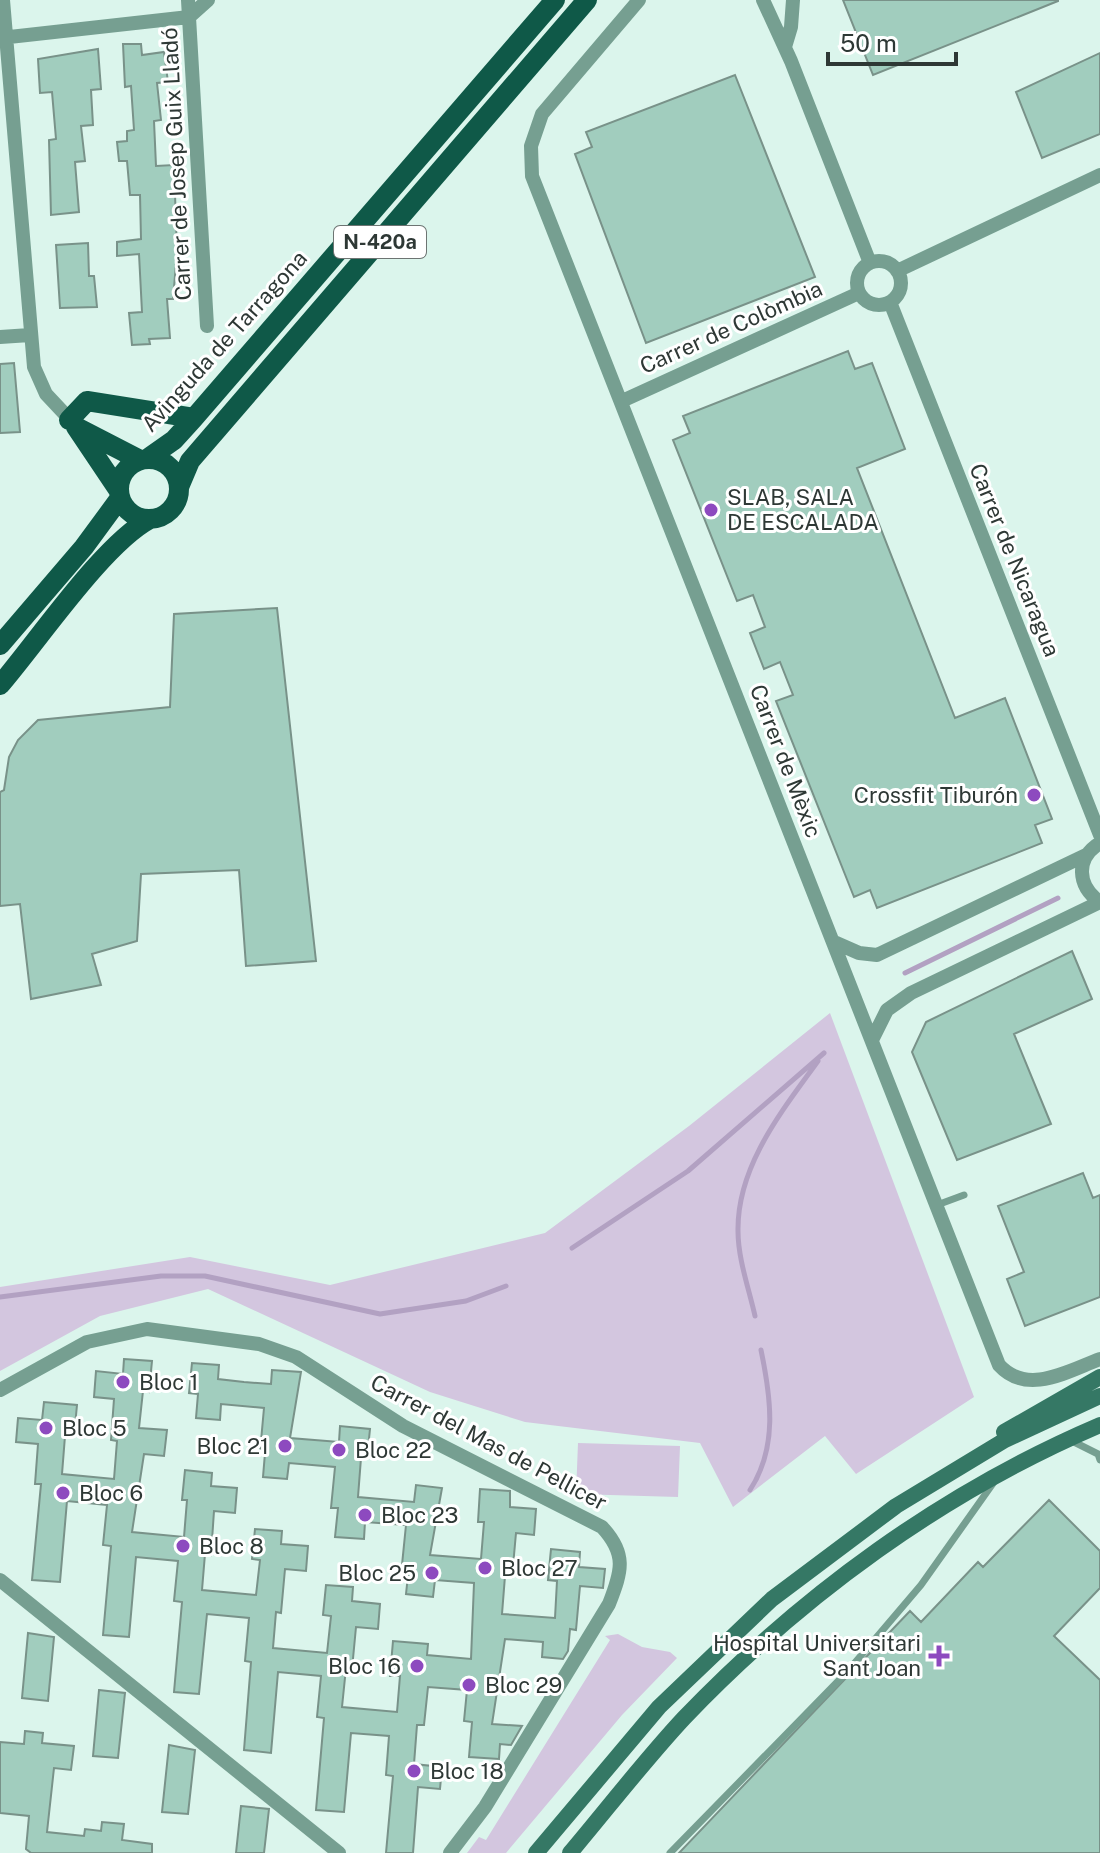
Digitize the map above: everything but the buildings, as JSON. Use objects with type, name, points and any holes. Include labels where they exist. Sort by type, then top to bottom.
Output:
[{"type":"main road","name":"Avinguda de Tarragona","points":[[144,460],[174,440],[194,418],[555,0]]},
{"type":"main road","name":"N-420a","points":[[0,685],[134,528],[171,509],[190,461],[587,0]]},
{"type":"main road","points":[[73,423],[87,401],[147,413],[194,418]]},
{"type":"main road","points":[[73,423],[144,460],[167,465],[179,487]]},
{"type":"main road","points":[[73,423],[131,514],[150,519]]},
{"type":"main road","name":"N-420a","points":[[0,645],[84,547],[119,495],[124,472],[144,460]]},
{"type":"main road","points":[[536,1853],[659,1707],[772,1599],[896,1506],[1027,1416],[1100,1377]]},
{"type":"main road","points":[[896,1506],[1005,1440],[1100,1396]]},
{"type":"main road","points":[[570,1853],[684,1719],[795,1614],[912,1526],[999,1473],[1100,1425]]},
{"type":"street","points":[[3,0],[3,37],[34,367],[46,394],[73,423]]},
{"type":"street","name":"Carrer de Josep Guix Lladó","points":[[188,0],[207,326]]},
{"type":"street","points":[[3,37],[189,17],[208,0]]},
{"type":"street","name":"Carrer de Mèxic","points":[[639,0],[542,114],[531,146],[532,176],[999,1365],[1006,1373],[1022,1380],[1044,1380],[1100,1359]]},
{"type":"street","points":[[763,0],[785,47],[870,263]]},
{"type":"street","points":[[785,47],[791,27],[793,0]]},
{"type":"street","points":[[897,271],[1100,175]]},
{"type":"street","points":[[870,263],[887,263],[897,271],[900,290],[890,302],[872,304],[859,293],[858,279],[870,263]]},
{"type":"street","name":"Carrer de Colòmbia","points":[[622,401],[859,293]]},
{"type":"street","name":"Carrer de Nicaragua","points":[[890,302],[1100,835]]},
{"type":"street","points":[[0,337],[30,335]]},
{"type":"street","points":[[834,942],[859,953],[877,955],[1086,855],[1100,843]]},
{"type":"street","points":[[872,1040],[887,1010],[911,993],[1100,902],[1084,886],[1081,875],[1086,855]]},
{"type":"street","name":"Carrer del Mas de Pellicer","points":[[0,1390],[87,1342],[147,1329],[259,1344],[296,1357],[403,1426],[602,1527],[618,1545],[620,1576],[605,1613],[485,1807],[450,1853]]},
{"type":"street","points":[[0,1580],[339,1853]]},
{"type":"lane","points":[[937,1205],[964,1195]]},
{"type":"lane","points":[[1068,1439],[1098,1454],[1100,1460]]},
{"type":"lane","points":[[670,1853],[847,1672],[921,1585],[999,1473]]},
{"type":"shaded area","points":[[830,1013],[974,1397],[856,1474],[825,1436],[733,1507],[700,1443],[525,1422],[430,1392],[208,1289],[100,1316],[0,1371],[0,1287],[190,1257],[330,1285],[545,1233],[689,1126]]},
{"type":"shaded area","points":[[578,1443],[680,1446],[678,1497],[576,1494]]},
{"type":"shaded area","points":[[618,1634],[642,1647],[670,1652],[677,1658],[622,1715],[506,1853],[467,1853],[479,1837],[486,1840],[610,1640],[605,1636]]},
{"type":"waterway","points":[[905,973],[1058,898]]},
{"type":"waterway","points":[[572,1248],[688,1171],[824,1053]]},
{"type":"waterway","points":[[755,1316],[738,1242],[745,1184],[764,1140],[818,1061]]},
{"type":"waterway","points":[[0,1297],[161,1276],[205,1276],[380,1314],[466,1301],[506,1286]]},
{"type":"waterway","points":[[750,1490],[765,1457],[770,1422],[761,1350]]},
{"type":"place","name":"SLAB, SALA DE ESCALADA","points":[[711,510]]},
{"type":"place","name":"Crossfit Tiburón","points":[[1034,795]]},
{"type":"place","name":"Bloc 1","points":[[123,1382]]},
{"type":"place","name":"Bloc 5","points":[[46,1428]]},
{"type":"place","name":"Bloc 21","points":[[285,1446]]},
{"type":"place","name":"Bloc 22","points":[[339,1450]]},
{"type":"place","name":"Bloc 6","points":[[63,1493]]},
{"type":"place","name":"Bloc 23","points":[[365,1515]]},
{"type":"place","name":"Bloc 8","points":[[183,1546]]},
{"type":"place","name":"Bloc 27","points":[[485,1568]]},
{"type":"place","name":"Bloc 25","points":[[432,1573]]},
{"type":"place","name":"Hospital Universitari Sant Joan","points":[[939,1656]]},
{"type":"place","name":"Bloc 16","points":[[417,1666]]},
{"type":"place","name":"Bloc 29","points":[[469,1685]]},
{"type":"place","name":"Bloc 18","points":[[414,1771]]}]
